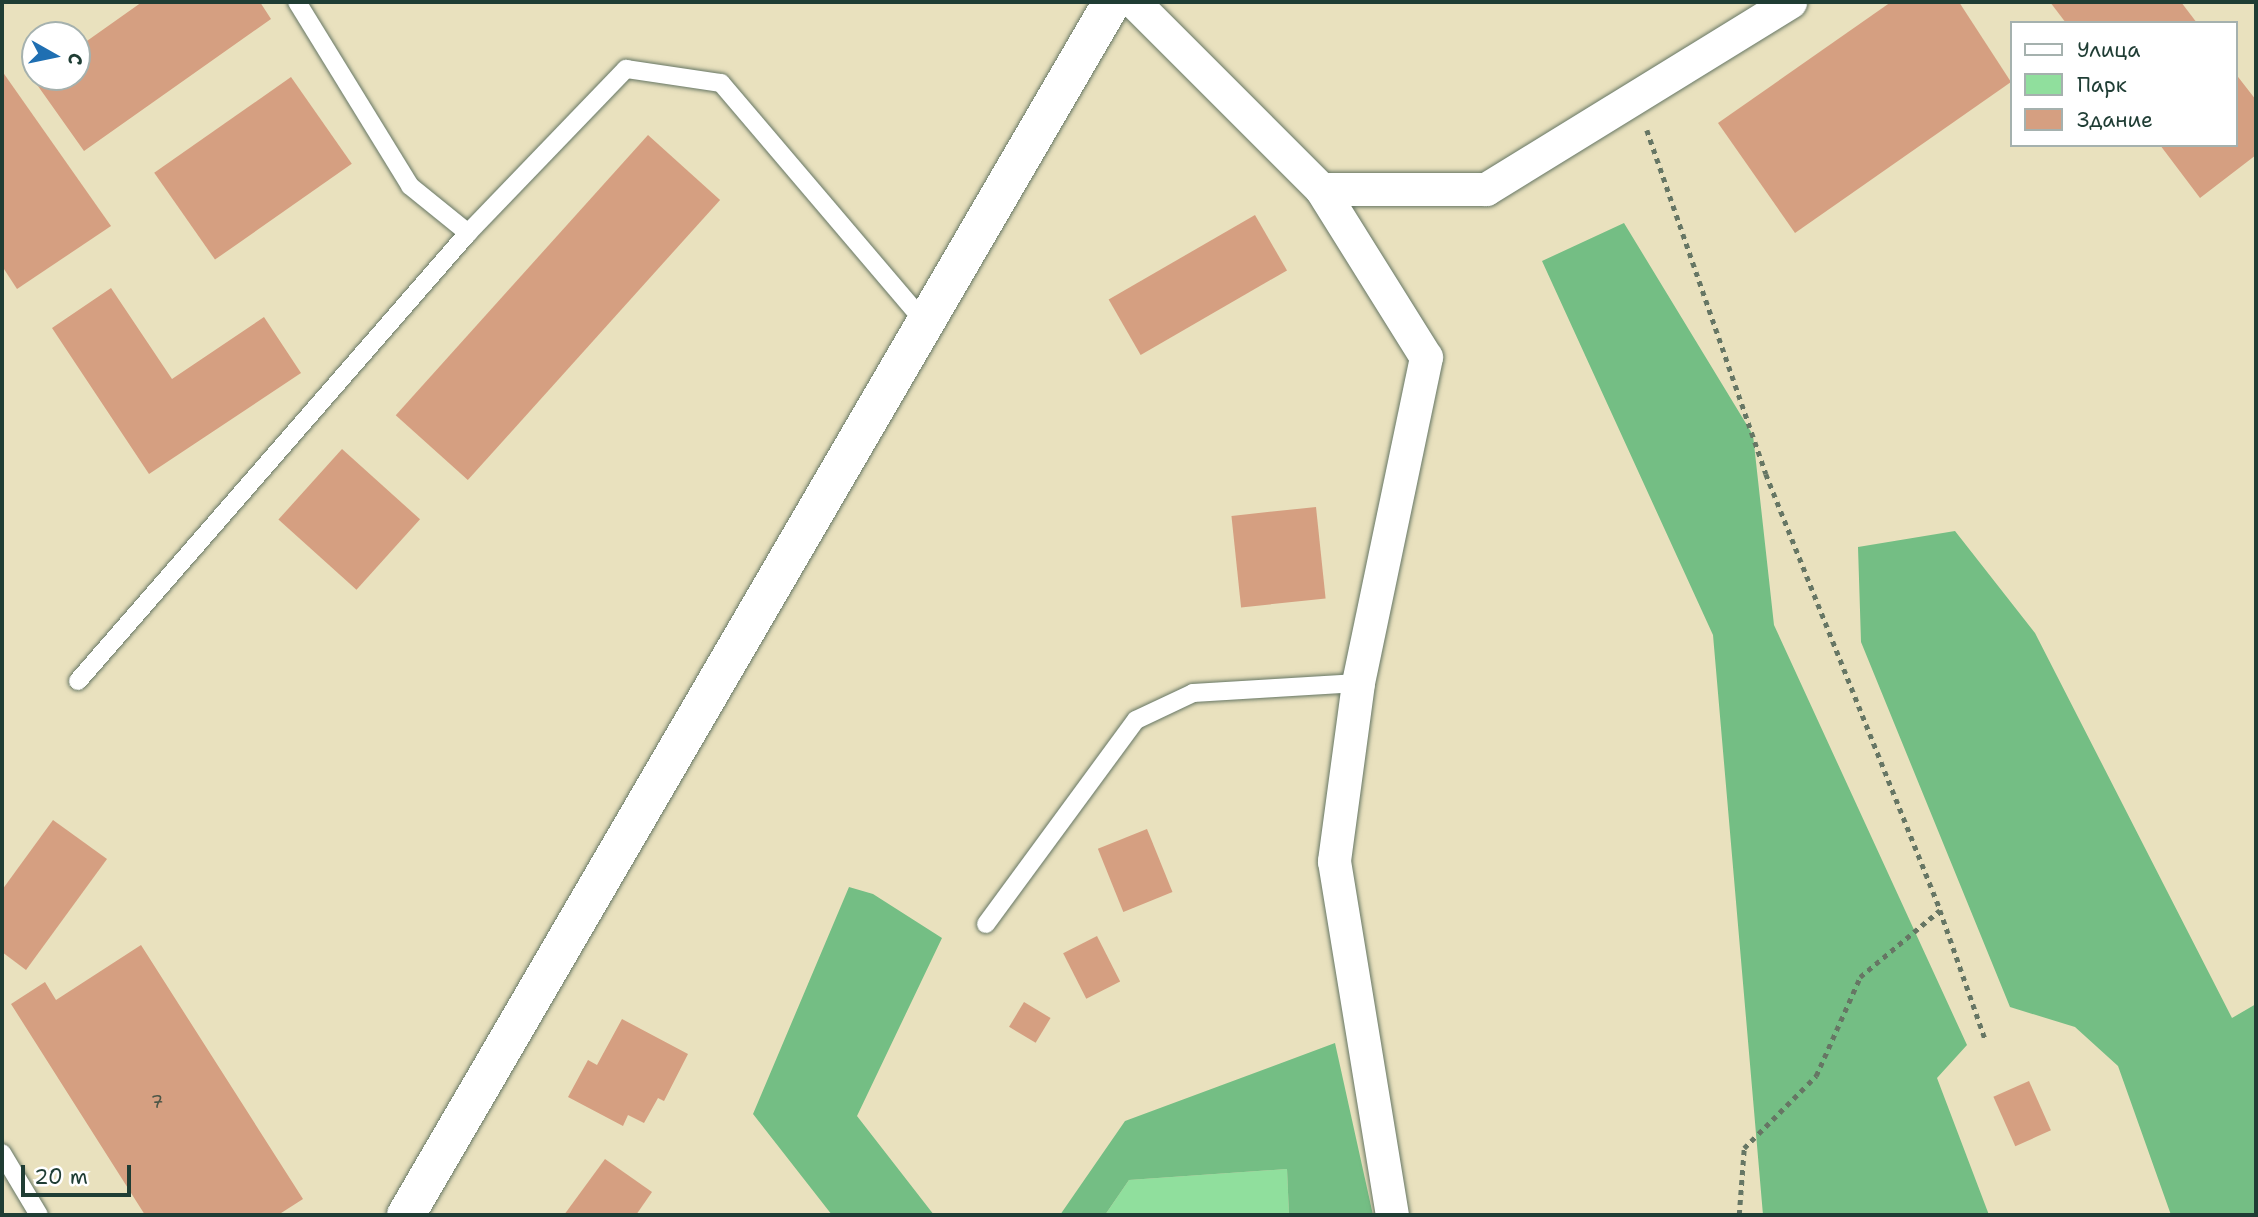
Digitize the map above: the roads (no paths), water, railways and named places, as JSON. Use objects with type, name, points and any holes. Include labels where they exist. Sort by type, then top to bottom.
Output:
[{"type":"street","points":[[406,1215],[1112,2]]},
{"type":"street","points":[[1134,2],[1321,189],[1426,357],[1358,683],[1334,861],[1392,1215]]},
{"type":"street","points":[[1321,189],[1486,189],[1790,2]]},
{"type":"lane","points":[[297,2],[410,186],[468,233]]},
{"type":"lane","points":[[78,681],[468,233],[626,69],[721,83],[926,324]]},
{"type":"lane","points":[[986,924],[1136,720],[1192,693],[1358,683]]},
{"type":"lane","points":[[2,1153],[39,1215]]}]
